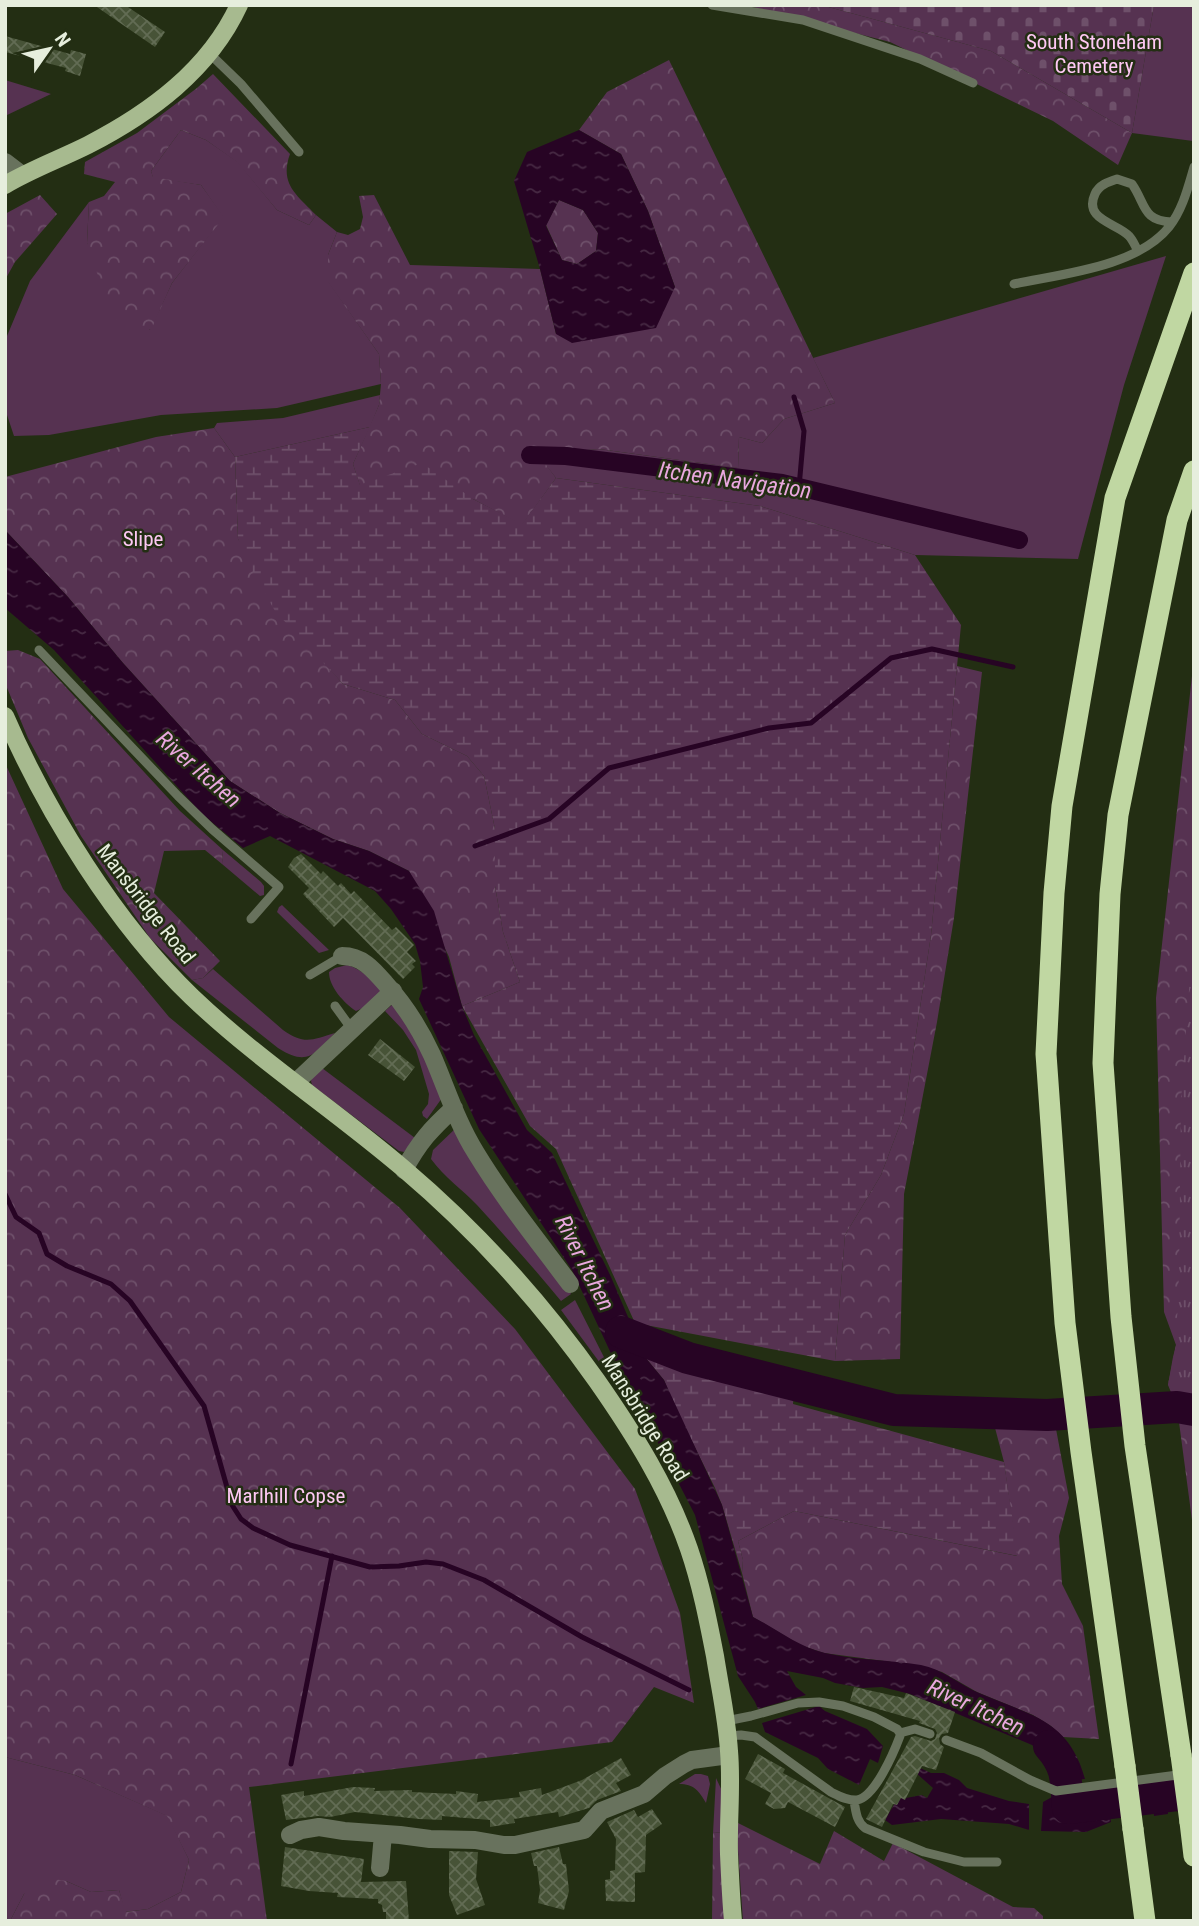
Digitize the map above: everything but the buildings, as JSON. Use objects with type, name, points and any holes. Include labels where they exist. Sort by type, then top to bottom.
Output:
[{"type":"highway","points":[[1145,1921],[1065,1323],[1046,1054],[1054,893],[1062,806],[1115,498],[1194,273]]},
{"type":"highway","points":[[1194,471],[1177,520],[1118,815],[1110,894],[1103,1063],[1121,1317],[1135,1446],[1194,1856]]},
{"type":"main road","points":[[5,185],[88,145],[142,113],[180,84],[210,54],[227,30],[239,5]]},
{"type":"main road","name":"Mansbridge Road","points":[[5,716],[16,742],[71,843],[152,956],[233,1034],[404,1170],[459,1220],[522,1285],[581,1360],[649,1461],[689,1549],[710,1630],[730,1755],[729,1856],[733,1921]]},
{"type":"street","points":[[5,162],[22,175]]},
{"type":"street","points":[[342,956],[361,960],[373,970],[393,991],[414,1021],[474,1150],[570,1284]]},
{"type":"street","points":[[295,1083],[393,991]]},
{"type":"street","points":[[404,1170],[430,1130],[454,1108]]},
{"type":"street","points":[[290,1835],[319,1827],[515,1845],[580,1831],[601,1811],[644,1794],[684,1764],[692,1760],[730,1755]]},
{"type":"street","points":[[380,1868],[383,1834]]},
{"type":"lane","points":[[712,5],[803,20],[920,59],[973,83]]},
{"type":"lane","points":[[210,54],[241,84],[299,152]]},
{"type":"lane","points":[[1014,284],[1086,269],[1123,258],[1158,238],[1182,205],[1194,167]]},
{"type":"lane","points":[[1138,251],[1129,236],[1104,222],[1094,211],[1093,198],[1100,186],[1117,179],[1132,184],[1150,216],[1163,222],[1172,222]]},
{"type":"lane","points":[[39,650],[212,830],[279,887],[251,919]]},
{"type":"lane","points":[[310,975],[342,956]]},
{"type":"lane","points":[[335,1006],[351,1028]]},
{"type":"lane","points":[[819,1702],[842,1706],[874,1717],[897,1729],[900,1738],[875,1785],[862,1798],[854,1801],[831,1791],[755,1737],[740,1735],[727,1728],[751,1716],[798,1703],[819,1702]]},
{"type":"lane","points":[[900,1733],[915,1729],[930,1734]]},
{"type":"lane","points":[[946,1740],[981,1753],[1050,1790],[1061,1791],[1194,1772]]},
{"type":"lane","points":[[854,1801],[860,1824],[900,1843],[924,1853],[964,1862],[997,1862]]},
{"type":"green space","points":[[745,5],[821,5],[991,51],[1132,133],[1118,165],[1053,121],[890,42]]},
{"type":"green space","name":"South Stoneham Cemetery","points":[[821,5],[1154,5],[1132,133],[991,51]]},
{"type":"green space","points":[[1154,5],[1194,5],[1193,141],[1132,133]]},
{"type":"green space","points":[[669,60],[835,403],[784,419],[762,443],[739,437],[738,468],[599,449],[538,454],[556,478],[522,525],[473,499],[360,486],[353,464],[379,405],[379,354],[328,282],[328,255],[337,232],[348,235],[360,229],[363,217],[359,196],[374,195],[410,265],[540,269],[556,334],[675,287],[648,211],[621,154],[579,130],[607,92]]},
{"type":"green space","points":[[213,74],[290,154],[287,164],[288,181],[316,215],[309,225],[277,210],[237,162],[206,140],[181,130],[151,171],[153,177],[201,185],[224,217],[172,283],[151,330],[112,318],[87,243],[89,202],[104,196],[115,182],[84,174],[85,162],[137,133]]},
{"type":"green space","points":[[5,80],[51,94],[5,116]]},
{"type":"green space","points":[[181,130],[206,140],[238,162],[277,210],[309,225],[316,215],[337,232],[328,255],[328,281],[379,354],[381,384],[277,408],[161,415],[49,435],[14,436],[5,409],[7,336],[30,281],[89,202],[87,243],[150,330],[172,283],[223,217],[201,185],[153,178],[151,171]]},
{"type":"green space","points":[[40,195],[57,214],[15,262],[5,280],[5,214]]},
{"type":"green space","points":[[559,200],[583,210],[598,233],[596,251],[577,264],[562,260],[546,225]]},
{"type":"green space","points":[[1166,256],[1124,385],[1078,559],[915,555],[760,506],[556,478],[537,454],[599,449],[738,468],[739,437],[762,443],[784,419],[835,403],[813,358]]},
{"type":"green space","points":[[380,395],[370,427],[235,457],[214,428],[217,423],[283,418]]},
{"type":"green space","points":[[370,427],[353,464],[360,485],[422,463],[473,499],[522,524],[556,478],[760,506],[915,555],[961,625],[931,935],[904,1114],[881,1175],[845,1235],[835,1361],[635,1323],[556,1149],[530,1126],[462,1006],[520,982],[503,932],[495,886],[495,829],[484,776],[467,756],[422,734],[395,700],[343,684],[275,611],[251,569],[238,539],[235,457]]},
{"type":"green space","name":"Slipe","points":[[214,428],[235,457],[238,539],[314,651],[343,684],[395,700],[422,734],[467,756],[484,776],[495,829],[495,886],[503,932],[520,982],[462,1006],[449,957],[409,871],[280,813],[230,781],[123,663],[68,597],[5,530],[5,477],[156,437]]},
{"type":"green space","points":[[18,650],[40,659],[180,811],[223,850],[222,864],[205,850],[164,851],[154,893],[220,961],[203,978],[192,980],[150,938],[81,836],[28,738],[5,683],[5,651]]},
{"type":"green space","points":[[1194,658],[1194,1362],[1173,1357],[1176,1345],[1164,1312],[1156,998]]},
{"type":"green space","points":[[957,666],[982,672],[954,918],[904,1194],[900,1359],[835,1361],[845,1235],[881,1175],[904,1114],[931,935]]},
{"type":"green space","name":"Marlhill Copse","points":[[5,763],[63,889],[169,1017],[400,1208],[515,1329],[635,1489],[680,1613],[694,1703],[654,1687],[612,1742],[249,1787],[267,1921],[10,1921],[24,1894],[42,1877],[66,1881],[91,1892],[119,1890],[126,1912],[148,1909],[181,1892],[189,1860],[167,1816],[75,1775],[5,1757]]},
{"type":"green space","points":[[223,850],[261,882],[264,895],[260,896],[222,864]]},
{"type":"green space","points":[[282,905],[329,950],[319,953],[277,912]]},
{"type":"green space","points":[[1194,921],[1194,1401],[1168,1385],[1176,1345],[1181,1101]]},
{"type":"green space","points":[[347,965],[362,972],[383,990],[356,1011],[338,994],[330,978],[329,972]]},
{"type":"green space","points":[[213,969],[290,1035],[308,1040],[335,1033],[310,1056],[297,1057],[288,1054],[192,980],[203,978]]},
{"type":"green space","points":[[394,1003],[410,1023],[442,1098],[427,1119],[422,1112],[428,1104],[429,1094],[416,1050],[403,1030],[385,1011]]},
{"type":"green space","points":[[322,1068],[415,1138],[404,1152],[399,1151],[312,1085],[312,1077]]},
{"type":"green space","points":[[457,1127],[567,1286],[571,1294],[561,1301],[477,1205],[431,1159],[433,1150]]},
{"type":"green space","points":[[575,1300],[611,1371],[603,1367],[561,1310]]},
{"type":"green space","points":[[647,1354],[665,1362],[794,1391],[793,1404],[1004,1462],[1018,1556],[794,1511],[738,1541],[743,1560],[742,1573],[715,1488],[664,1380],[645,1357]]},
{"type":"green space","points":[[1173,1357],[1194,1362],[1194,1410],[1177,1407],[1168,1385]]},
{"type":"green space","points":[[1177,1407],[1194,1410],[1194,1535]]},
{"type":"green space","points":[[994,1424],[1056,1429],[1069,1498],[1059,1536],[1062,1584],[1083,1626],[1099,1739],[1063,1737],[1033,1715],[977,1692],[942,1672],[922,1666],[824,1653],[800,1645],[753,1617],[742,1573],[743,1560],[738,1541],[794,1511],[1017,1556],[1004,1462]]},
{"type":"green space","points":[[5,1757],[75,1775],[168,1816],[189,1860],[181,1892],[148,1909],[125,1912],[119,1890],[91,1892],[66,1881],[24,1894],[10,1921],[5,1921]]},
{"type":"green space","points":[[695,1774],[708,1776],[710,1784],[706,1803],[696,1789],[679,1784]]},
{"type":"green space","points":[[716,1778],[723,1793],[723,1832],[713,1833]]},
{"type":"green space","points":[[736,1822],[820,1864],[834,1831],[884,1861],[893,1843],[1013,1907],[1034,1908],[1043,1916],[1043,1921],[743,1921]]},
{"type":"green space","points":[[723,1832],[725,1921],[712,1921],[713,1833]]},
{"type":"water","points":[[579,130],[621,154],[648,211],[675,287],[656,328],[572,343],[556,334],[514,181],[527,152]],"holes":[[[559,200],[583,210],[598,233],[596,251],[577,264],[562,260],[546,226]]]},
{"type":"water","points":[[5,530],[68,597],[123,663],[230,781],[280,813],[409,871],[434,911],[462,1006],[474,1035],[527,1130],[552,1153],[611,1277],[645,1357],[664,1380],[722,1505],[753,1617],[797,1642],[825,1653],[929,1667],[979,1693],[1030,1714],[1058,1731],[1069,1743],[1085,1779],[1056,1782],[1045,1757],[1032,1745],[910,1694],[882,1687],[863,1688],[787,1671],[796,1687],[806,1695],[758,1709],[738,1676],[695,1515],[615,1362],[572,1270],[479,1129],[419,999],[423,987],[415,944],[375,891],[270,836],[243,848],[202,814],[54,650],[5,608]]},
{"type":"water","points":[[819,1706],[867,1729],[883,1746],[878,1763],[870,1759],[859,1785],[828,1769],[818,1758],[765,1732],[762,1723]]},
{"type":"water","points":[[918,1767],[931,1773],[944,1773],[959,1780],[967,1788],[1029,1804],[1029,1830],[1009,1824],[941,1819],[892,1825],[885,1820],[899,1796],[906,1798],[922,1795],[927,1798],[933,1788],[916,1773]]},
{"type":"water","points":[[1164,1783],[1168,1814],[1154,1816],[1150,1785]]},
{"type":"water","points":[[1083,1790],[1088,1798],[1092,1791],[1106,1792],[1111,1822],[1086,1832],[1041,1831],[1043,1802],[1061,1792]]},
{"type":"waterway","points":[[794,397],[804,431],[799,487]]},
{"type":"waterway","name":"Itchen Navigation","points":[[530,455],[566,456],[782,483],[1019,540]]},
{"type":"waterway","points":[[475,846],[549,819],[609,768],[769,728],[811,723],[891,658],[932,649],[1013,667]]},
{"type":"waterway","points":[[5,1194],[16,1217],[39,1233],[47,1254],[67,1266],[111,1284],[130,1301],[204,1406],[232,1505],[241,1519],[253,1528],[290,1545],[370,1567],[426,1562],[443,1564],[484,1580],[582,1637],[689,1690]]},
{"type":"waterway","points":[[621,1332],[688,1358],[894,1410],[1047,1415],[1177,1407],[1194,1410]]},
{"type":"waterway","points":[[291,1764],[332,1556]]},
{"type":"waterway","name":"River Itchen","points":[[1049,1746],[1063,1768],[1068,1808],[1194,1793]]}]
